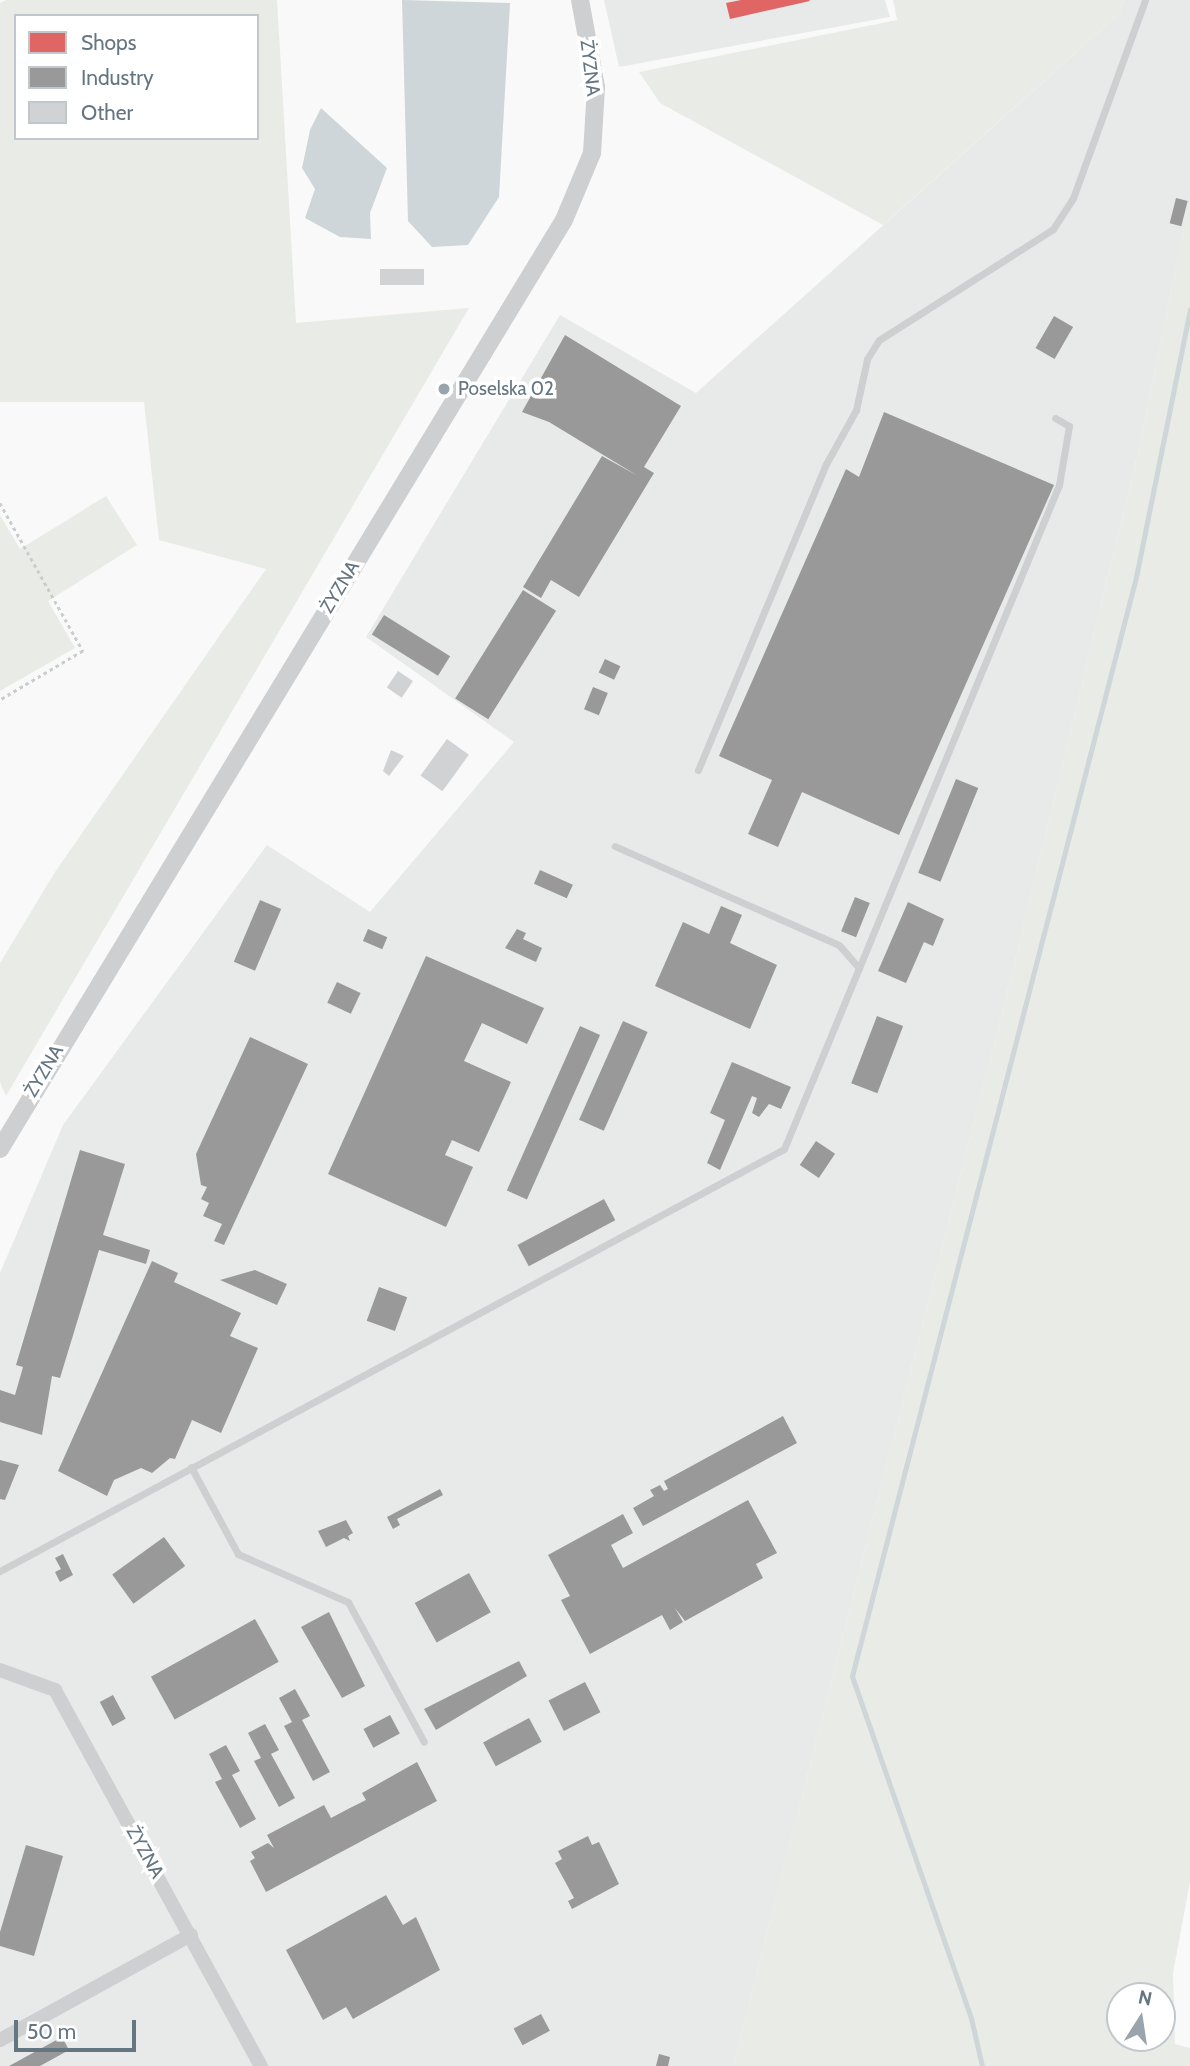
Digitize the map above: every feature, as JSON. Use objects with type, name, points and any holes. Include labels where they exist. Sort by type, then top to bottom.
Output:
[{"type":"street","name":"ŻYZNA","points":[[0,1149],[564,220],[592,153],[596,87],[580,0]]},
{"type":"street","name":"ŻYZNA","points":[[0,1670],[55,1690],[261,2066]]},
{"type":"street","points":[[0,2040],[191,1935]]},
{"type":"lane","points":[[698,770],[826,464],[846,433],[867,359],[879,340],[1053,229],[1073,198],[1145,0]]},
{"type":"lane","points":[[0,1571],[784,1149],[1059,485],[1069,426],[1055,418]]},
{"type":"lane","points":[[615,846],[839,945],[859,968]]},
{"type":"lane","points":[[191,1467],[238,1554],[348,1602],[424,1742]]},
{"type":"path","points":[[0,503],[83,651],[0,700]]},
{"type":"shaded area","points":[[6,0],[277,0],[296,323],[469,308],[6,1096],[0,1082],[0,963],[55,872],[266,569],[159,540],[144,402],[0,402],[0,3]]},
{"type":"shaded area","points":[[402,0],[510,3],[499,197],[468,245],[432,247],[408,221]]},
{"type":"shaded area","points":[[604,0],[885,0],[890,17],[619,67]]},
{"type":"shaded area","points":[[893,0],[1124,0],[1120,13],[883,225],[660,103],[639,72],[897,20]]},
{"type":"shaded area","points":[[1124,0],[1190,0],[1190,198],[1139,448],[1009,985],[733,2066],[0,2066],[0,1273],[63,1125],[267,845],[370,912],[514,742],[366,637],[560,315],[696,393],[1120,13]]},
{"type":"shaded area","points":[[321,108],[387,168],[370,213],[371,239],[340,237],[305,218],[315,189],[302,168],[310,130]]},
{"type":"shaded area","points":[[1190,198],[1190,1882],[1173,1982],[1106,1982],[1106,2052],[1176,2052],[1176,2044],[1190,2048],[1190,2066],[733,2066],[1009,985],[1139,448]]},
{"type":"shaded area","points":[[106,496],[137,545],[48,601],[75,648],[0,691],[0,515],[20,549]]},
{"type":"building: Shops","points":[[741,0],[810,1],[730,19],[726,3]]},
{"type":"building: Industry","points":[[1176,198],[1188,201],[1181,226],[1170,223]]},
{"type":"building: Industry","points":[[1054,316],[1073,327],[1055,359],[1036,348]]},
{"type":"building: Industry","points":[[565,335],[681,406],[644,467],[654,473],[579,597],[551,580],[541,598],[523,587],[602,456],[638,476],[549,422],[522,412]]},
{"type":"building: Industry","points":[[884,412],[1054,485],[899,835],[802,792],[778,847],[748,834],[772,780],[719,756],[846,469],[859,477]]},
{"type":"building: Industry","points":[[523,590],[556,611],[488,719],[455,699]]},
{"type":"building: Industry","points":[[384,615],[450,656],[438,676],[372,635]]},
{"type":"building: Industry","points":[[605,659],[620,666],[614,680],[599,673]]},
{"type":"building: Industry","points":[[593,687],[608,693],[599,715],[584,709]]},
{"type":"building: Industry","points":[[956,779],[978,788],[940,882],[918,873]]},
{"type":"building: Industry","points":[[540,870],[573,885],[567,898],[534,884]]},
{"type":"building: Industry","points":[[855,897],[870,903],[856,937],[841,931]]},
{"type":"building: Industry","points":[[260,900],[281,909],[255,971],[234,962]]},
{"type":"building: Industry","points":[[908,902],[944,919],[933,946],[924,942],[906,983],[878,971]]},
{"type":"building: Industry","points":[[721,906],[742,915],[730,943],[777,965],[750,1029],[655,986],[683,922],[709,934]]},
{"type":"building: Industry","points":[[368,929],[387,937],[382,949],[363,941]]},
{"type":"building: Industry","points":[[517,929],[526,933],[523,939],[542,948],[536,962],[505,948]]},
{"type":"building: Industry","points":[[426,956],[544,1008],[527,1044],[482,1023],[464,1061],[511,1082],[479,1152],[452,1140],[445,1155],[473,1167],[446,1227],[328,1174]]},
{"type":"building: Industry","points":[[337,982],[361,993],[351,1014],[327,1003]]},
{"type":"building: Industry","points":[[877,1016],[903,1026],[877,1093],[851,1083]]},
{"type":"building: Industry","points":[[623,1021],[648,1032],[604,1131],[579,1120]]},
{"type":"building: Industry","points":[[580,1026],[600,1035],[527,1199],[507,1190]]},
{"type":"building: Industry","points":[[250,1037],[308,1064],[224,1245],[214,1241],[222,1224],[203,1216],[209,1203],[201,1199],[207,1187],[201,1185],[196,1154]]},
{"type":"building: Industry","points":[[732,1062],[791,1087],[781,1109],[769,1104],[759,1117],[752,1113],[757,1098],[752,1096],[720,1170],[707,1163],[725,1120],[710,1113]]},
{"type":"building: Industry","points":[[816,1141],[835,1154],[819,1178],[800,1165]]},
{"type":"building: Industry","points":[[80,1150],[125,1164],[103,1235],[150,1250],[146,1264],[99,1250],[60,1378],[52,1376],[42,1435],[0,1422],[0,1390],[15,1395],[23,1367],[16,1365]]},
{"type":"building: Industry","points":[[604,1199],[615,1220],[529,1266],[517,1245]]},
{"type":"building: Industry","points":[[152,1261],[178,1273],[174,1282],[241,1313],[230,1336],[258,1348],[221,1433],[192,1420],[175,1459],[170,1458],[152,1473],[141,1468],[114,1480],[107,1496],[58,1471]]},
{"type":"building: Industry","points":[[255,1270],[287,1284],[277,1305],[220,1280]]},
{"type":"building: Industry","points":[[379,1287],[407,1297],[395,1331],[367,1321]]},
{"type":"building: Industry","points":[[783,1416],[797,1443],[643,1526],[633,1508],[654,1496],[650,1490],[660,1485],[664,1491],[668,1489],[664,1481]]},
{"type":"building: Industry","points":[[0,1460],[19,1465],[5,1500],[0,1499]]},
{"type":"building: Industry","points":[[440,1489],[443,1495],[397,1519],[400,1525],[393,1529],[387,1517]]},
{"type":"building: Industry","points":[[748,1500],[777,1553],[756,1564],[763,1578],[685,1621],[675,1608],[683,1622],[670,1630],[662,1615],[590,1654],[561,1600],[570,1596],[548,1555],[623,1514],[633,1533],[611,1545],[623,1568]]},
{"type":"building: Industry","points":[[346,1520],[353,1533],[348,1536],[350,1541],[344,1538],[326,1547],[318,1531]]},
{"type":"building: Industry","points":[[164,1537],[185,1566],[133,1604],[112,1575]]},
{"type":"building: Industry","points":[[63,1554],[73,1575],[60,1582],[55,1572],[61,1569],[55,1558]]},
{"type":"building: Industry","points":[[469,1573],[491,1612],[437,1642],[415,1603]]},
{"type":"building: Industry","points":[[329,1612],[365,1686],[342,1698],[301,1627]]},
{"type":"building: Industry","points":[[255,1619],[279,1662],[175,1720],[151,1677]]},
{"type":"building: Industry","points":[[519,1661],[527,1676],[436,1730],[424,1709]]},
{"type":"building: Industry","points":[[585,1682],[600,1712],[564,1731],[548,1701]]},
{"type":"building: Industry","points":[[295,1689],[310,1716],[302,1720],[330,1772],[313,1781],[284,1726],[292,1722],[279,1698]]},
{"type":"building: Industry","points":[[113,1695],[126,1719],[112,1726],[100,1702]]},
{"type":"building: Industry","points":[[390,1715],[400,1734],[373,1748],[364,1729]]},
{"type":"building: Industry","points":[[529,1718],[542,1742],[496,1766],[483,1742]]},
{"type":"building: Industry","points":[[265,1724],[279,1750],[271,1754],[295,1798],[279,1807],[254,1761],[261,1758],[248,1733]]},
{"type":"building: Industry","points":[[226,1745],[240,1771],[232,1775],[256,1819],[240,1828],[215,1782],[222,1779],[209,1754]]},
{"type":"building: Industry","points":[[417,1762],[437,1801],[266,1892],[250,1861],[255,1858],[251,1852],[268,1843],[274,1848],[267,1835],[324,1805],[331,1818],[366,1800],[362,1793]]},
{"type":"building: Industry","points":[[588,1836],[592,1845],[599,1842],[619,1884],[572,1909],[568,1901],[574,1898],[555,1863],[562,1859],[558,1851]]},
{"type":"building: Industry","points":[[26,1845],[63,1856],[34,1956],[0,1946],[0,1932]]},
{"type":"building: Industry","points":[[386,1895],[403,1925],[416,1917],[440,1970],[353,2019],[346,2007],[323,2020],[286,1950]]},
{"type":"building: Industry","points":[[541,2014],[550,2031],[523,2045],[514,2029]]},
{"type":"building: Industry","points":[[62,2037],[69,2050],[40,2066],[9,2066]]},
{"type":"building: Industry","points":[[659,2054],[670,2057],[668,2066],[656,2066]]},
{"type":"building: Other","points":[[380,269],[424,269],[424,285],[380,285]]},
{"type":"building: Other","points":[[398,671],[413,681],[402,698],[387,688]]},
{"type":"building: Other","points":[[447,739],[469,755],[442,791],[421,775]]},
{"type":"building: Other","points":[[391,750],[404,756],[389,776],[383,771]]},
{"type":"waterway","points":[[982,2066],[971,2018],[852,1676],[1136,577],[1190,309]]},
{"type":"place","name":"Poselska 02","points":[[444,389]]}]
